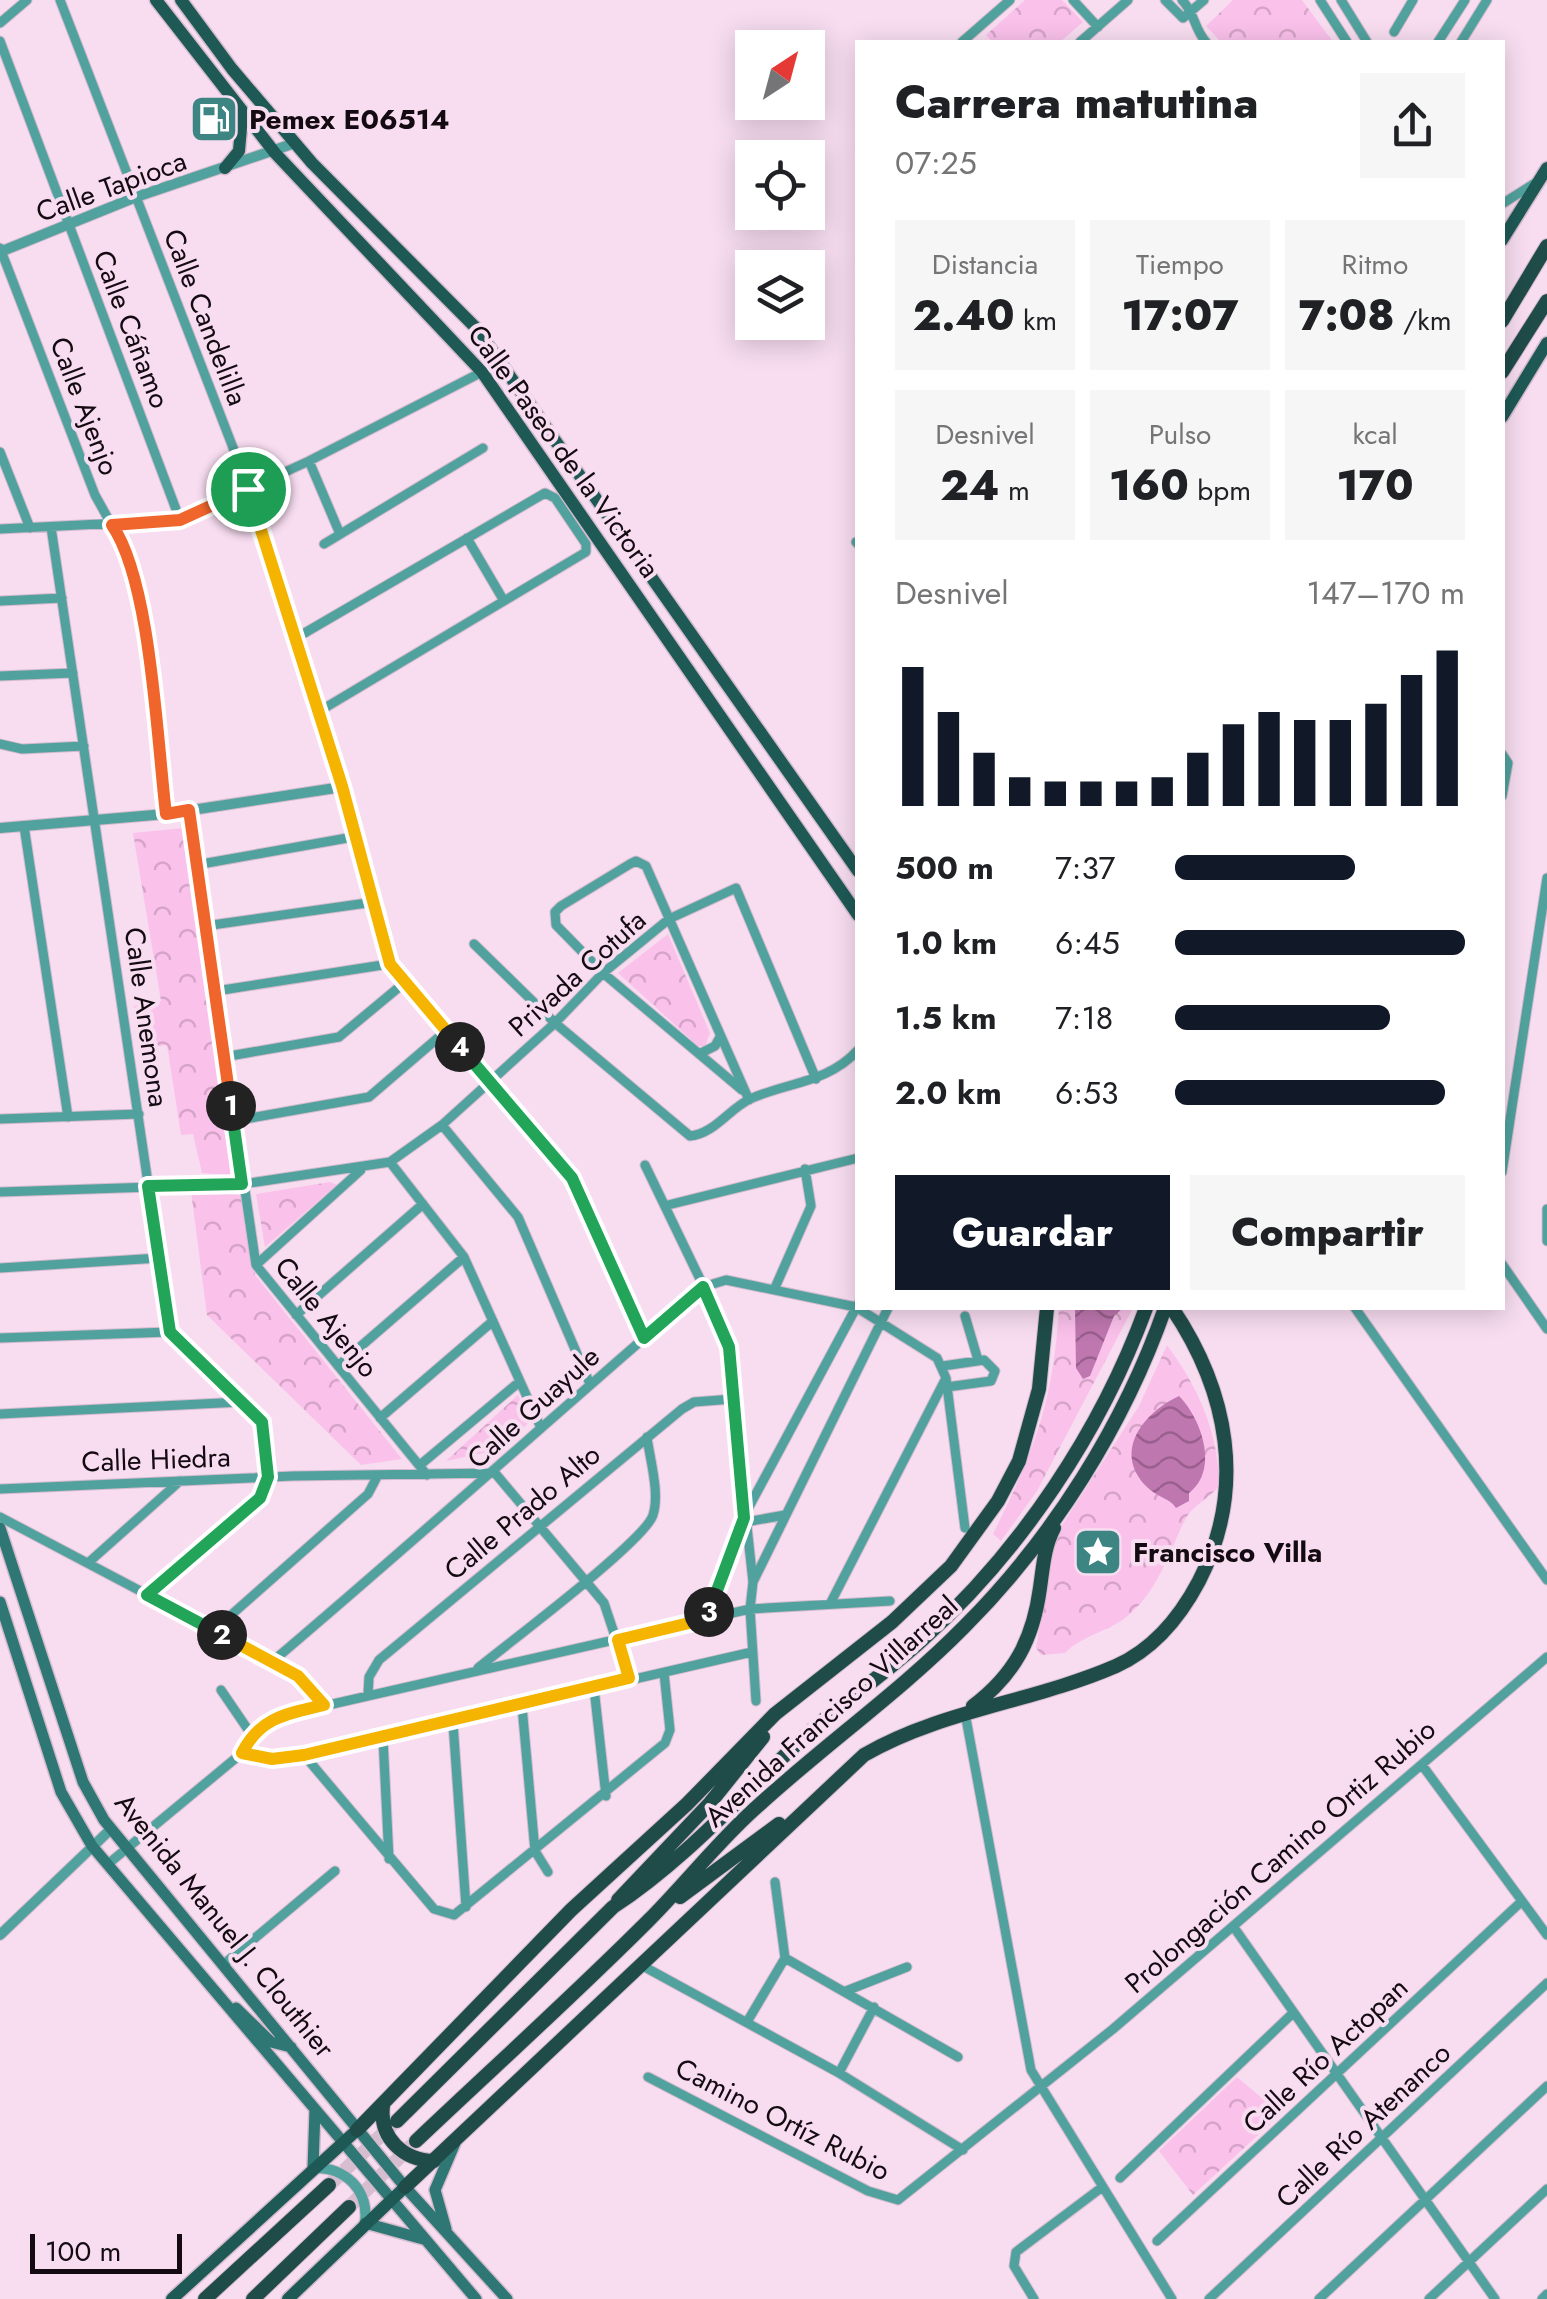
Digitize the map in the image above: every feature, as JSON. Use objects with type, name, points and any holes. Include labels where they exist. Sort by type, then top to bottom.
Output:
[{"type":"highway","points":[[1505,316],[1547,246]]},
{"type":"highway","points":[[1505,367],[1547,302]]},
{"type":"highway","points":[[357,2130],[572,1910],[802,1690],[924,1594],[974,1536],[998,1501],[1032,1423],[1047,1310]]},
{"type":"highway","name":"Avenida Francisco Villarreal","points":[[397,2120],[613,1907],[645,1886],[804,1737],[900,1660],[970,1592],[1052,1490],[1077,1450],[1145,1310]]},
{"type":"highway","name":"Avenida Francisco Villarreal","points":[[416,2141],[648,1922],[790,1775],[964,1627],[1000,1590],[1076,1486],[1131,1394],[1167,1310]]},
{"type":"highway","points":[[405,2188],[845,1770],[888,1741],[964,1713],[1074,1681],[1140,1654],[1166,1631],[1194,1591],[1221,1530],[1228,1457],[1205,1363],[1186,1329],[1170,1310]]},
{"type":"highway","points":[[964,1713],[1004,1679],[1024,1651],[1034,1626],[1050,1536],[1076,1486]]},
{"type":"highway","points":[[613,1907],[632,1880],[710,1803],[802,1690]]},
{"type":"highway","points":[[648,1922],[807,1805]]},
{"type":"highway","points":[[384,2106],[382,2124],[400,2150],[408,2157],[434,2161]]},
{"type":"highway","points":[[205,2299],[330,2185]]},
{"type":"highway","points":[[253,2299],[348,2208]]},
{"type":"main road","name":"Calle Paseo de la Victoria","points":[[156,0],[275,153],[482,372],[855,911]]},
{"type":"main road","name":"Calle Paseo de la Victoria","points":[[181,0],[232,69],[295,143],[476,328],[855,867]]},
{"type":"main road","points":[[226,168],[239,152],[242,114]]},
{"type":"main road","points":[[1505,235],[1544,173]]},
{"type":"main road","points":[[1505,412],[1547,343]]},
{"type":"main road","name":"Avenida Manuel J. Clouthier","points":[[0,1528],[83,1782],[111,1829],[405,2188],[507,2299]]},
{"type":"main road","name":"Avenida Manuel J. Clouthier","points":[[0,1602],[61,1792],[92,1846],[476,2299]]},
{"type":"main road","points":[[220,1997],[277,2046],[291,2046]]},
{"type":"main road","points":[[313,2168],[315,2109]]},
{"type":"main road","points":[[172,2299],[357,2130]]},
{"type":"main road","points":[[449,2237],[435,2190],[457,2140]]},
{"type":"main road","points":[[288,2299],[405,2188]]},
{"type":"main road","points":[[365,2224],[425,2240]]},
{"type":"street","points":[[0,23],[27,0]]},
{"type":"street","name":"Calle Candelilla","points":[[60,0],[248,489],[342,786],[390,964],[572,1178],[644,1338]]},
{"type":"street","points":[[964,40],[1010,0]]},
{"type":"street","points":[[1073,0],[1098,27]]},
{"type":"street","points":[[1082,40],[1128,0]]},
{"type":"street","points":[[1165,0],[1190,16]]},
{"type":"street","points":[[1182,0],[1200,40]]},
{"type":"street","points":[[1190,16],[1204,0]]},
{"type":"street","points":[[1320,0],[1346,40]]},
{"type":"street","points":[[1341,0],[1366,40]]},
{"type":"street","points":[[1397,0],[1406,12]]},
{"type":"street","points":[[1394,32],[1412,0]]},
{"type":"street","points":[[1439,40],[1465,0]]},
{"type":"street","points":[[1462,40],[1487,0]]},
{"type":"street","points":[[973,33],[980,40]]},
{"type":"street","name":"Calle Cáñamo","points":[[0,40],[180,520]]},
{"type":"street","name":"Calle Tapioca","points":[[0,250],[136,197],[275,153],[295,143]]},
{"type":"street","points":[[1505,202],[1544,173]]},
{"type":"street","name":"Calle Ajenjo","points":[[0,250],[95,495],[130,558],[141,610],[166,814]]},
{"type":"street","points":[[0,530],[180,520],[309,461],[482,372]]},
{"type":"street","points":[[324,544],[483,448]]},
{"type":"street","points":[[0,452],[30,528]]},
{"type":"street","points":[[309,461],[340,534]]},
{"type":"street","points":[[296,638],[545,493],[554,498],[586,544],[586,552],[318,712]]},
{"type":"street","name":"Calle Anemona","points":[[51,527],[170,1332]]},
{"type":"street","points":[[467,538],[504,601]]},
{"type":"street","points":[[0,601],[62,598]]},
{"type":"street","points":[[0,676],[73,673]]},
{"type":"street","points":[[0,744],[22,750],[84,746]]},
{"type":"street","points":[[0,828],[166,814],[342,786]]},
{"type":"street","name":"Calle Ajenjo","points":[[189,810],[256,1265],[428,1475]]},
{"type":"street","points":[[24,826],[68,1117]]},
{"type":"street","points":[[196,865],[353,838]]},
{"type":"street","points":[[636,861],[646,866],[745,1095],[602,973],[556,925],[554,920],[561,906],[636,861]]},
{"type":"street","points":[[1505,1152],[1547,878]]},
{"type":"street","name":"Privada Cotufa","points":[[0,1192],[242,1184],[390,1162],[442,1126],[556,1023],[602,973],[669,920],[736,888],[816,1079]]},
{"type":"street","points":[[206,926],[374,902]]},
{"type":"street","points":[[474,944],[556,1023],[682,1132],[704,1133],[745,1095],[816,1079],[844,1064],[855,1053]]},
{"type":"street","points":[[216,991],[390,964]]},
{"type":"street","points":[[224,1057],[340,1037],[404,984]]},
{"type":"street","points":[[234,1121],[368,1098],[446,1032]]},
{"type":"street","points":[[699,1054],[715,1046],[720,1037]]},
{"type":"street","points":[[0,1119],[139,1114]]},
{"type":"street","points":[[442,1126],[518,1217],[590,1384]]},
{"type":"street","points":[[668,1205],[855,1159]]},
{"type":"street","points":[[390,1162],[464,1257],[540,1428]]},
{"type":"street","points":[[646,1166],[657,1196],[668,1205],[726,1333],[753,1582],[750,1609],[756,1701]]},
{"type":"street","points":[[256,1265],[363,1168]]},
{"type":"street","points":[[774,1290],[811,1206],[806,1169]]},
{"type":"street","points":[[296,1315],[424,1204]]},
{"type":"street","points":[[1547,1209],[1547,1241]]},
{"type":"street","points":[[338,1366],[464,1257]]},
{"type":"street","points":[[0,1268],[159,1258]]},
{"type":"street","points":[[1505,1268],[1547,1329]]},
{"type":"street","points":[[703,1287],[726,1280],[855,1306]]},
{"type":"street","name":"Calle Guayule","points":[[274,1662],[495,1473],[540,1428],[703,1287]]},
{"type":"street","points":[[706,1619],[745,1520],[855,1310]]},
{"type":"street","points":[[864,1310],[943,1366],[964,1528]]},
{"type":"street","points":[[753,1582],[887,1310]]},
{"type":"street","points":[[1356,1310],[1547,1580]]},
{"type":"street","points":[[965,1316],[978,1360]]},
{"type":"street","points":[[380,1418],[493,1321]]},
{"type":"street","points":[[0,1338],[170,1332],[242,1402],[266,1433],[268,1477],[260,1498],[147,1595]]},
{"type":"street","points":[[943,1366],[978,1360],[994,1366],[994,1380],[947,1382]]},
{"type":"street","points":[[830,1604],[947,1382]]},
{"type":"street","points":[[420,1465],[518,1383]]},
{"type":"street","name":"Calle Prado Alto","points":[[368,1694],[369,1677],[379,1660],[647,1437],[694,1402],[733,1398]]},
{"type":"street","points":[[0,1414],[242,1402]]},
{"type":"street","points":[[476,1670],[588,1580],[652,1520],[655,1499],[647,1437]]},
{"type":"street","points":[[495,1473],[604,1603],[629,1678]]},
{"type":"street","name":"Calle Hiedra","points":[[0,1489],[268,1477],[495,1473]]},
{"type":"street","points":[[214,1631],[368,1494],[378,1475]]},
{"type":"street","points":[[88,1563],[180,1480]]},
{"type":"street","points":[[745,1520],[785,1514]]},
{"type":"street","points":[[0,1517],[274,1662],[309,1683],[324,1705]]},
{"type":"street","points":[[108,1864],[242,1753],[251,1734],[266,1721],[368,1694],[750,1609],[890,1602]]},
{"type":"street","points":[[242,1753],[272,1759],[304,1755],[752,1652]]},
{"type":"street","name":"Prolongación Camino Ortiz Rubio","points":[[1039,2085],[1233,1926],[1547,1658]]},
{"type":"street","points":[[304,1755],[389,1858],[434,1908],[448,1916],[466,1907],[606,1796],[665,1743],[670,1730],[664,1672]]},
{"type":"street","points":[[594,1688],[606,1796]]},
{"type":"street","points":[[221,1690],[251,1734]]},
{"type":"street","points":[[522,1706],[535,1851],[548,1872]]},
{"type":"street","points":[[964,1713],[1026,2052],[1039,2085],[1172,2299]]},
{"type":"street","points":[[453,1723],[466,1907]]},
{"type":"street","points":[[383,1738],[389,1858]]},
{"type":"street","points":[[1422,1765],[1547,1935]]},
{"type":"street","points":[[0,1934],[111,1829]]},
{"type":"street","points":[[224,1964],[335,1871]]},
{"type":"street","points":[[747,2022],[785,1958],[775,1882]]},
{"type":"street","name":"Calle Río Actopan","points":[[1157,2241],[1522,1900]]},
{"type":"street","points":[[1233,1926],[1496,2299]]},
{"type":"street","points":[[785,1958],[958,2057]]},
{"type":"street","points":[[846,1991],[907,1967]]},
{"type":"street","points":[[635,1970],[747,2022],[964,2150]]},
{"type":"street","name":"Calle Río Atenanco","points":[[1209,2299],[1547,1983]]},
{"type":"street","points":[[839,2073],[874,2007]]},
{"type":"street","points":[[1120,2178],[1293,2013]]},
{"type":"street","name":"Camino Ortíz Rubio","points":[[648,2077],[885,2197],[898,2200],[1039,2085]]},
{"type":"street","points":[[1319,2299],[1547,2086]]},
{"type":"street","points":[[313,2168],[338,2171],[356,2186],[367,2208],[365,2224]]},
{"type":"street","points":[[1034,2299],[1014,2266],[1016,2252],[1101,2188]]},
{"type":"street","points":[[1428,2299],[1547,2188]]},
{"type":"green space","points":[[1025,0],[1062,0],[1083,22],[1062,40],[990,40],[986,35]]},
{"type":"green space","points":[[1233,0],[1302,0],[1332,40],[1219,40],[1206,26]]},
{"type":"green space","points":[[183,828],[237,1176],[202,1173],[193,1134],[181,1135],[167,1045],[140,1049],[134,1006],[161,1001],[133,833]]},
{"type":"green space","points":[[668,934],[710,1033],[705,1046],[698,1046],[618,973]]},
{"type":"green space","points":[[330,1182],[337,1185],[265,1247],[256,1194]]},
{"type":"green space","points":[[191,1191],[241,1195],[255,1275],[402,1459],[361,1465],[207,1315]]},
{"type":"green space","points":[[1059,1310],[1132,1310],[1037,1491],[1001,1541],[993,1534],[1040,1425]]},
{"type":"green space","points":[[1167,1345],[1205,1411],[1215,1448],[1219,1486],[1189,1513],[1157,1580],[1131,1613],[1065,1653],[1041,1655],[1036,1648],[1055,1536],[1139,1406]]},
{"type":"green space","points":[[518,1395],[531,1421],[497,1450],[446,1461]]},
{"type":"green space","points":[[1237,2077],[1281,2114],[1193,2195],[1159,2151]]},
{"type":"water","points":[[1075,1310],[1121,1310],[1114,1316],[1090,1376],[1083,1379],[1076,1368]]},
{"type":"water","points":[[1179,1396],[1200,1430],[1205,1458],[1204,1471],[1189,1493],[1189,1501],[1176,1508],[1147,1487],[1137,1474],[1132,1447],[1154,1412]]},
{"type":"tunnel","points":[[329,2185],[393,2124]]},
{"type":"tunnel","points":[[349,2207],[412,2145]]},
{"type":"place","name":"Pemex E06514","points":[[214,119]]},
{"type":"place","name":"Francisco Villa","points":[[1098,1552]]},
{"type":"route","points":[[248,489],[342,786],[390,964],[572,1178],[644,1338],[703,1287],[729,1347],[744,1518],[706,1619],[618,1640],[629,1678],[453,1723],[272,1759],[242,1753],[251,1734],[266,1721],[324,1705],[309,1683],[147,1595],[260,1498],[268,1477],[262,1422],[170,1332],[148,1186],[242,1184],[189,810],[166,814],[135,576],[112,525],[180,520],[248,489]]}]
